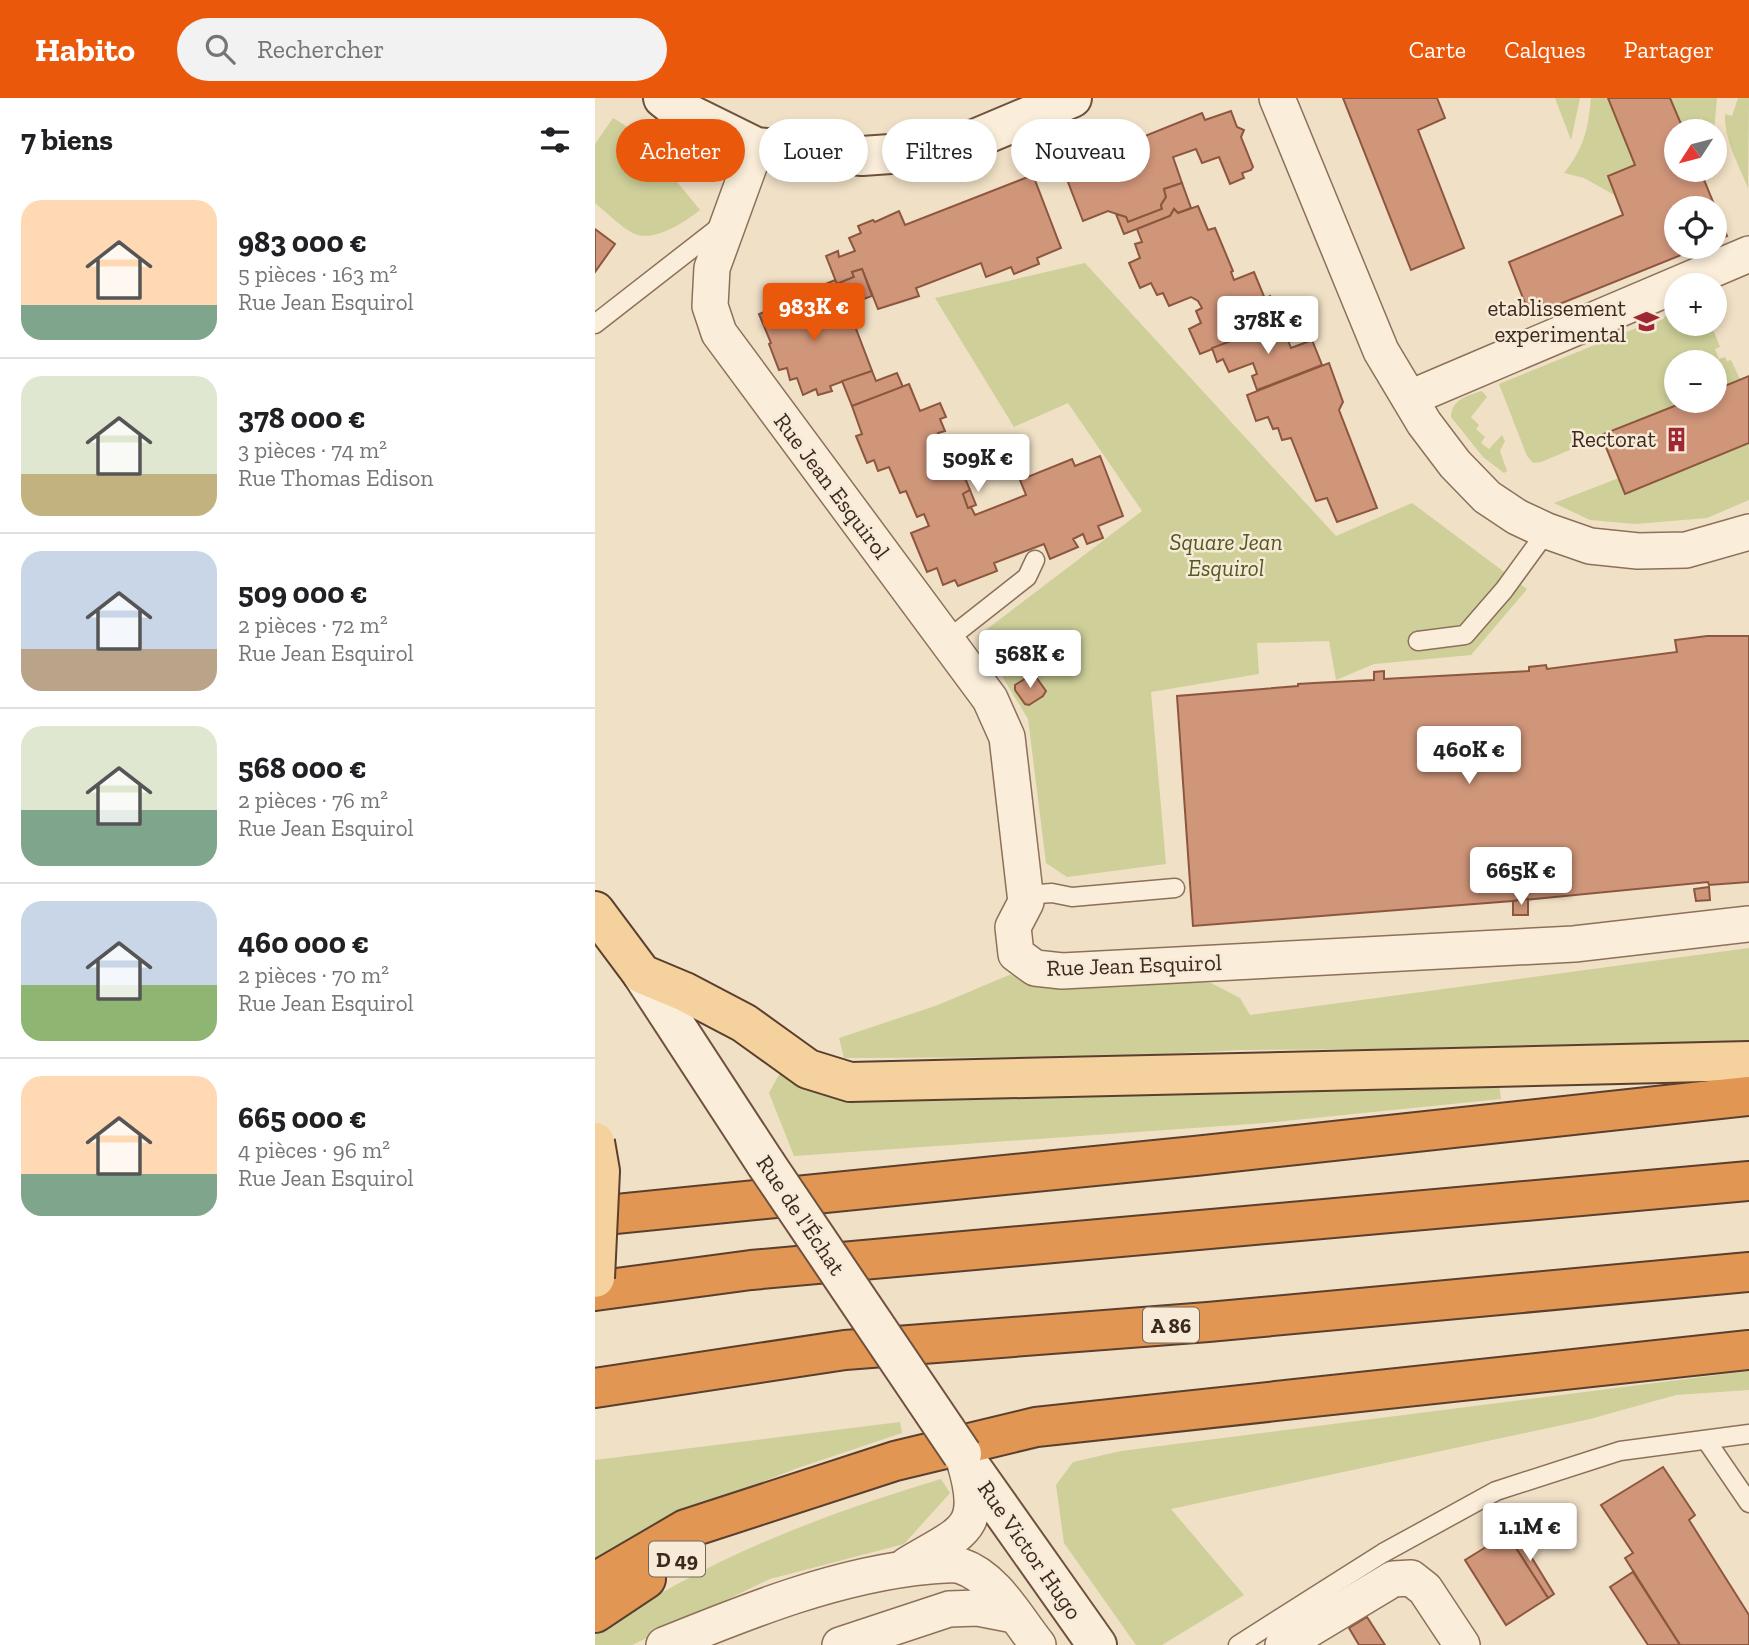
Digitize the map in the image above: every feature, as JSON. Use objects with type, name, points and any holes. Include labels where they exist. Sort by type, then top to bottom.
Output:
[{"type":"highway","points":[[595,1216],[1195,1156],[1749,1096]]},
{"type":"highway","points":[[595,1291],[751,1270],[1749,1181]]},
{"type":"highway","name":"A 86","points":[[595,1388],[845,1350],[1208,1322],[1749,1272]]},
{"type":"highway","points":[[595,1582],[686,1529],[895,1461],[1036,1427],[1749,1350]]},
{"type":"highway","name":"D 49","points":[[595,1613],[760,1506]]},
{"type":"main road","points":[[595,911],[642,974],[685,992],[744,1023],[808,1069],[849,1082],[1749,1061]]},
{"type":"main road","points":[[595,1142],[600,1171],[595,1278]]},
{"type":"street","points":[[663,98],[673,106],[756,147],[862,156],[919,152],[972,140],[1072,98]]},
{"type":"street","points":[[1277,98],[1381,351],[1424,423],[1455,464],[1487,497],[1517,517],[1590,547],[1638,551],[1686,550],[1749,532]]},
{"type":"street","name":"Rue Jean Esquirol","points":[[756,147],[712,268],[710,306],[719,333],[990,699],[1007,737],[1026,902],[1013,927],[1016,954],[1035,968],[1062,971],[1574,944],[1749,924]]},
{"type":"street","points":[[1410,397],[1749,254]]},
{"type":"street","name":"Rue de l'Échat","points":[[642,974],[766,1164],[963,1454]]},
{"type":"street","points":[[901,1569],[957,1536],[970,1520],[974,1504],[963,1454]]},
{"type":"street","name":"Rue Victor Hugo","points":[[963,1454],[1097,1645]]},
{"type":"street","points":[[664,1645],[745,1612],[863,1577],[901,1569],[960,1565],[994,1587],[1038,1645]]},
{"type":"street","points":[[1283,1645],[1393,1579],[1411,1578],[1425,1590],[1462,1645]]},
{"type":"street","points":[[840,1645],[949,1609],[978,1608],[1014,1615]]},
{"type":"lane","points":[[595,324],[728,220]]},
{"type":"lane","points":[[1418,641],[1465,635],[1504,590],[1547,531]]},
{"type":"lane","points":[[947,640],[1027,577],[1035,559]]},
{"type":"lane","points":[[1026,902],[1038,894],[1072,897],[1175,888]]},
{"type":"lane","points":[[1238,1645],[1383,1553],[1496,1491],[1620,1451],[1749,1434]]},
{"type":"lane","points":[[1706,1440],[1749,1503]]},
{"type":"green space","points":[[1555,98],[1580,98],[1571,140]]},
{"type":"green space","points":[[1591,98],[1608,98],[1635,165],[1616,196],[1584,178],[1564,173],[1584,138]]},
{"type":"green space","points":[[1670,98],[1717,98],[1715,119],[1679,119]]},
{"type":"green space","points":[[1738,98],[1749,98],[1748,188],[1727,133],[1725,114],[1732,116]]},
{"type":"green space","points":[[613,118],[616,120],[616,182],[677,182],[700,210],[660,233],[643,236],[625,228],[595,203],[595,144]]},
{"type":"green space","name":"Square Jean Esquirol","points":[[1085,263],[1336,536],[1412,503],[1527,589],[1471,655],[1374,664],[1336,680],[1329,641],[1257,643],[1259,674],[1151,692],[1166,864],[1067,877],[1046,863],[1028,719],[978,636],[1142,511],[1068,403],[1014,427],[935,298]]},
{"type":"green space","points":[[1664,317],[1664,336],[1716,336],[1720,347],[1715,350],[1664,350],[1664,411],[1541,462],[1533,463],[1527,456],[1499,384]]},
{"type":"green space","points":[[1731,360],[1740,379],[1727,385],[1727,361]]},
{"type":"green space","points":[[1482,391],[1487,397],[1471,417],[1479,425],[1476,429],[1485,437],[1481,443],[1489,449],[1502,435],[1505,441],[1500,451],[1507,471],[1504,473],[1483,457],[1451,417],[1457,402]]},
{"type":"green space","points":[[1749,443],[1749,500],[1707,518],[1635,524],[1590,520],[1554,503],[1619,478]]},
{"type":"green space","points":[[1749,948],[1749,1040],[1643,1047],[1241,1050],[1099,1057],[844,1058],[839,1038],[938,1005],[1009,975],[1211,983],[1240,998],[1250,1015]]},
{"type":"green space","points":[[781,1071],[831,1098],[878,1101],[1255,1083],[1499,1082],[1501,1099],[1265,1123],[794,1156],[769,1093]]},
{"type":"green space","points":[[1749,1371],[1749,1390],[1676,1395],[1590,1419],[1171,1509],[1244,1595],[1162,1645],[1136,1645],[1064,1543],[1056,1485],[1073,1462],[1121,1451]]},
{"type":"green space","points":[[900,1422],[902,1433],[795,1469],[684,1513],[595,1566],[595,1460]]},
{"type":"green space","points":[[941,1479],[950,1493],[904,1544],[770,1579],[632,1645],[595,1645],[595,1635],[676,1585],[718,1563],[851,1508]]},
{"type":"building","points":[[1343,98],[1437,98],[1445,118],[1418,130],[1464,248],[1411,270]]},
{"type":"building","points":[[1608,98],[1670,98],[1679,119],[1664,119],[1664,182],[1705,182],[1711,196],[1664,196],[1664,259],[1671,259],[1530,316],[1509,262],[1623,215],[1608,176],[1635,165]]},
{"type":"building","points":[[1231,111],[1237,127],[1244,130],[1241,137],[1253,167],[1242,173],[1244,178],[1230,184],[1219,157],[1202,163],[1196,149],[1173,157],[1182,183],[1164,189],[1166,197],[1161,205],[1162,209],[1128,222],[1126,217],[1108,211],[1083,221],[1068,182],[1150,182],[1150,134],[1202,113],[1205,120]]},
{"type":"building","points":[[1015,182],[1036,182],[1061,248],[1037,258],[1039,264],[1014,274],[1011,267],[986,277],[981,263],[916,288],[919,296],[878,309],[862,269],[852,272],[854,277],[837,284],[826,256],[838,251],[839,257],[855,251],[849,238],[861,233],[858,226],[899,211],[905,225]]},
{"type":"building","points":[[1182,183],[1191,208],[1178,213],[1174,209],[1170,216],[1124,234],[1116,214],[1126,217],[1128,222],[1162,209],[1161,205],[1166,197],[1164,189]]},
{"type":"building","points":[[1198,206],[1208,230],[1215,228],[1233,271],[1234,280],[1254,272],[1265,299],[1270,296],[1281,322],[1200,354],[1189,329],[1201,323],[1196,311],[1202,308],[1198,301],[1191,297],[1169,306],[1163,293],[1157,295],[1151,283],[1140,288],[1129,263],[1140,258],[1135,244],[1142,242],[1137,229],[1170,216],[1174,209],[1178,213]]},
{"type":"building","points":[[595,229],[615,244],[595,272]]},
{"type":"building","points":[[862,269],[872,296],[847,305],[850,313],[837,318],[834,310],[820,314],[811,290],[835,280],[837,284],[854,277],[852,272]]},
{"type":"building","points":[[810,287],[820,314],[834,310],[837,318],[850,313],[872,371],[830,386],[832,391],[818,395],[816,389],[803,395],[797,378],[790,380],[787,368],[779,370],[759,314],[772,309],[770,303]]},
{"type":"building","points":[[1281,322],[1291,348],[1312,340],[1322,365],[1257,390],[1252,376],[1257,374],[1253,363],[1229,372],[1223,359],[1217,362],[1212,348]]},
{"type":"building","points":[[1329,363],[1343,402],[1339,410],[1377,508],[1337,522],[1327,498],[1316,501],[1291,438],[1282,440],[1278,428],[1273,429],[1268,417],[1256,421],[1247,395]]},
{"type":"building","points":[[872,371],[876,381],[897,373],[903,387],[852,406],[842,381]]},
{"type":"building","name":"Rectorat","points":[[1749,376],[1749,443],[1625,494],[1601,435],[1664,410],[1664,413],[1727,413],[1727,385]]},
{"type":"building","points":[[909,384],[920,411],[940,403],[946,417],[940,419],[945,431],[938,433],[954,471],[961,468],[970,490],[963,494],[968,508],[971,507],[975,515],[1026,495],[1020,480],[1072,459],[1075,466],[1100,456],[1123,516],[1098,526],[1103,538],[1087,544],[1083,534],[1073,539],[1078,547],[1050,559],[1044,544],[994,563],[997,571],[958,586],[955,580],[943,585],[937,568],[927,572],[911,533],[929,526],[924,514],[917,517],[906,491],[900,493],[889,467],[878,471],[874,460],[867,463],[856,436],[862,434],[852,406]]},
{"type":"building","points":[[970,490],[976,505],[968,508],[963,494]]},
{"type":"building","points":[[1707,636],[1749,636],[1749,882],[1709,885],[1708,882],[1513,901],[1193,926],[1177,696],[1298,684],[1374,680],[1374,672],[1384,671],[1384,679],[1529,671],[1529,667],[1546,665],[1547,669],[1677,652],[1675,640]]},
{"type":"building","points":[[1031,675],[1036,677],[1046,691],[1029,705],[1025,704],[1015,690],[1015,685]]},
{"type":"building","points":[[1709,887],[1710,900],[1696,901],[1694,889]]},
{"type":"building","points":[[1528,899],[1528,915],[1513,915],[1513,901]]},
{"type":"building","points":[[1663,1467],[1695,1515],[1689,1520],[1749,1615],[1749,1645],[1680,1645],[1625,1558],[1633,1553],[1601,1505]]},
{"type":"building","points":[[1514,1529],[1554,1594],[1548,1598],[1507,1534]]},
{"type":"building","points":[[1507,1534],[1548,1598],[1506,1625],[1465,1560]]},
{"type":"building","points":[[1633,1572],[1680,1645],[1648,1645],[1610,1587]]},
{"type":"building","points":[[1367,1617],[1385,1645],[1359,1645],[1349,1628]]},
{"type":"place","name":"etablissement experimental","points":[[1646,321]]},
{"type":"place","name":"Rectorat","points":[[1676,439]]}]
